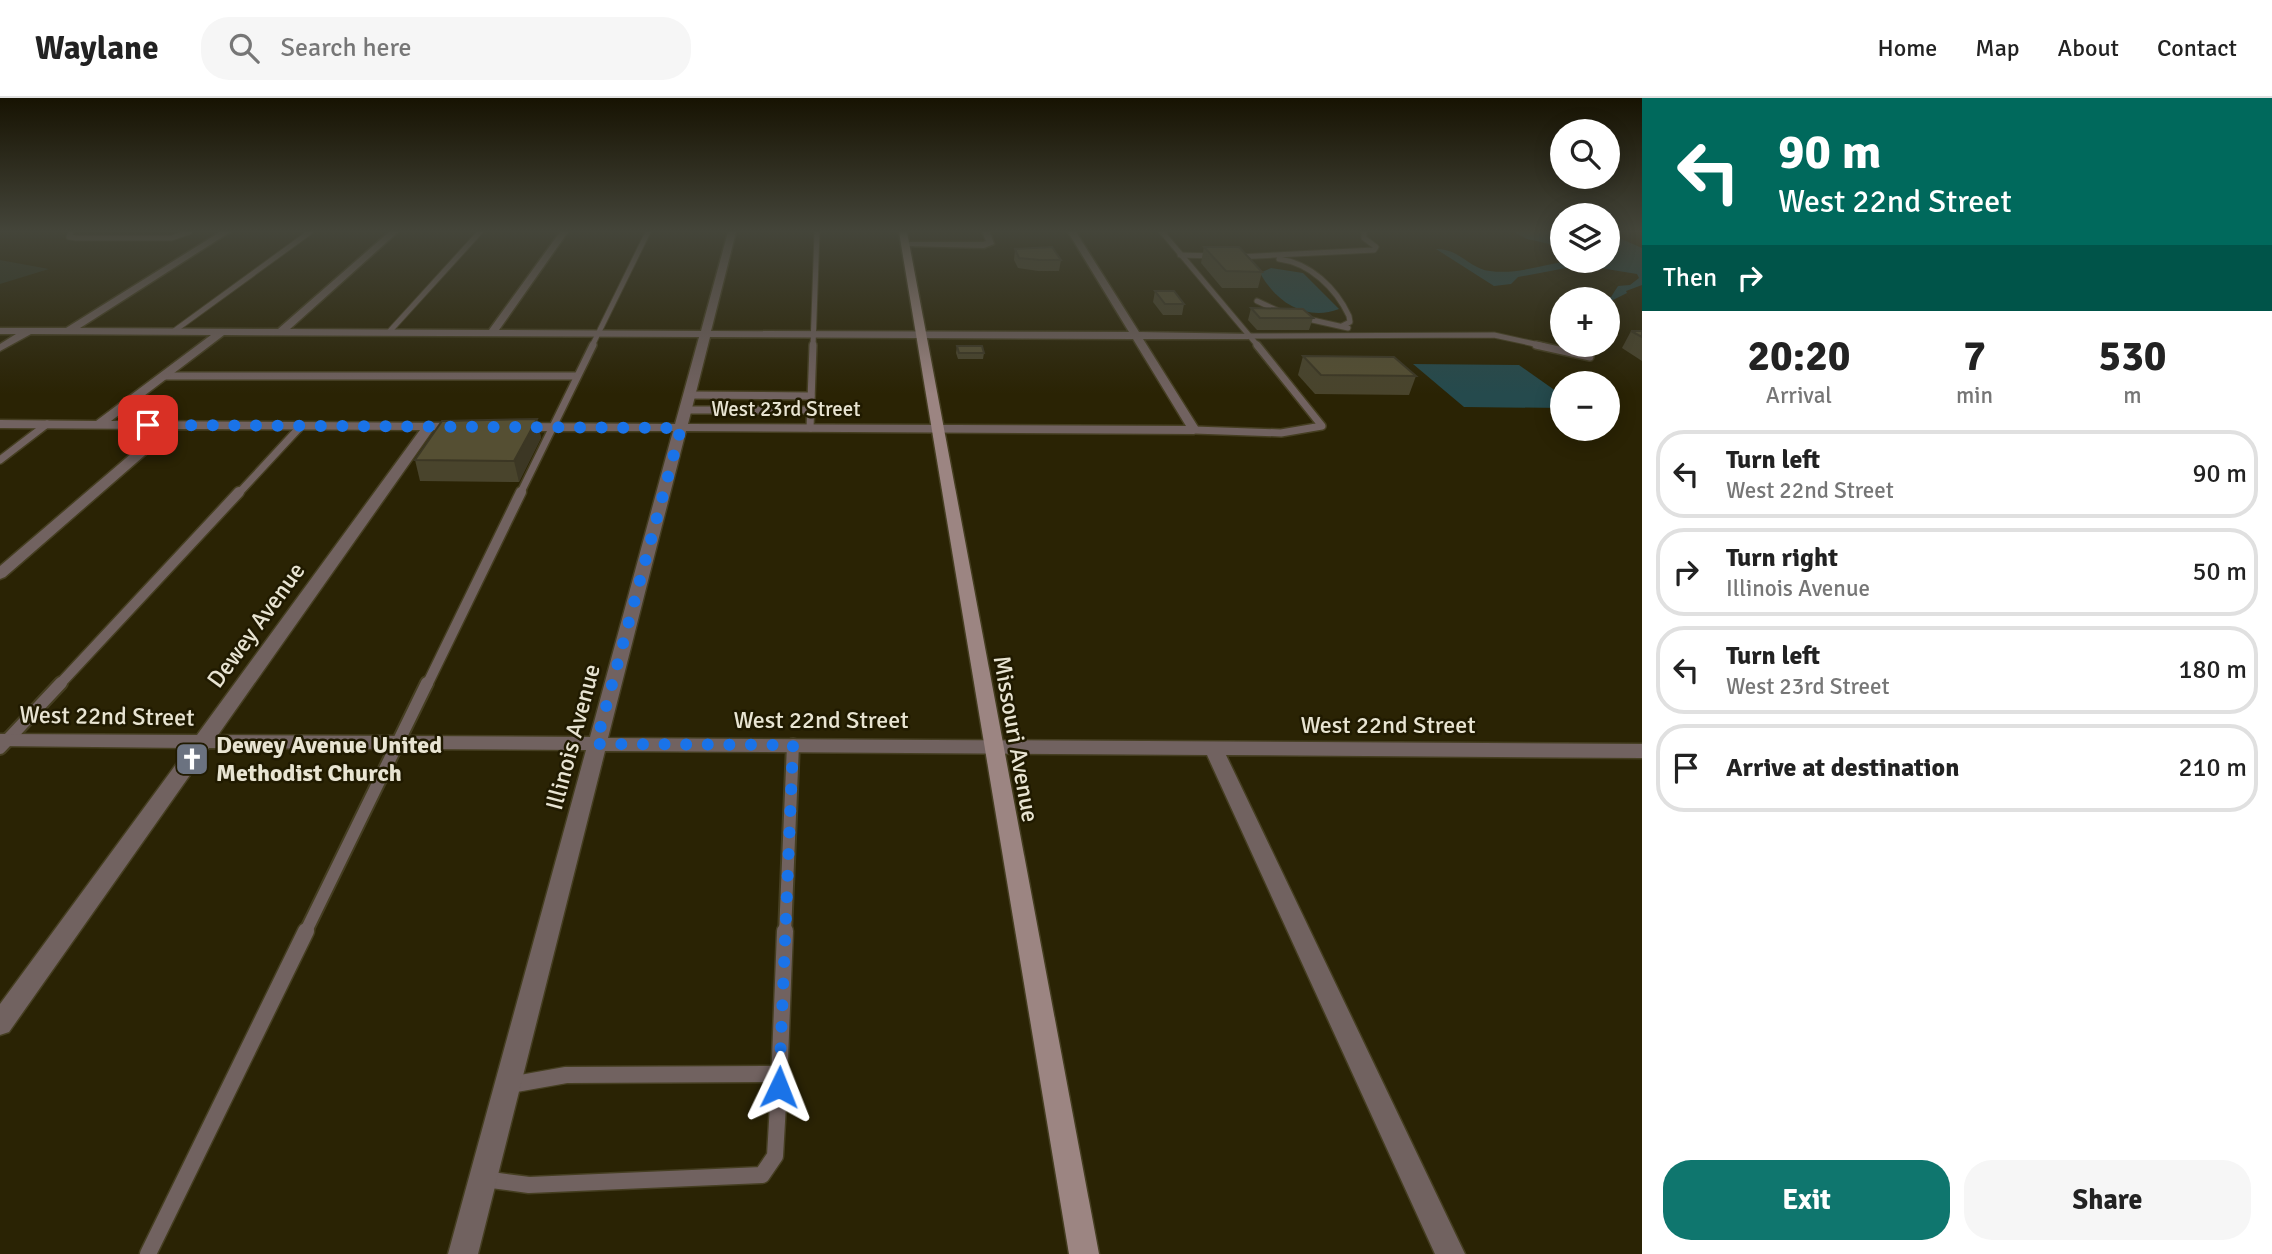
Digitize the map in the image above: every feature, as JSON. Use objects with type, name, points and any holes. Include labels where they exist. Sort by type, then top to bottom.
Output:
[{"type":"street","points":[[69,331],[140,286]]},
{"type":"street","points":[[281,332],[333,286]]},
{"type":"street","points":[[492,332],[525,286]]},
{"type":"street","name":"Illinois Avenue","points":[[463,1254],[718,286]]},
{"type":"street","name":"Missouri Avenue","points":[[912,286],[1084,1254]]},
{"type":"street","points":[[1105,286],[1194,430]]},
{"type":"street","points":[[0,331],[1248,336]]},
{"type":"street","points":[[0,348],[29,331]]},
{"type":"street","points":[[100,424],[221,331]]},
{"type":"street","name":"West 23rd Street","points":[[497,427],[551,427],[685,411],[810,428],[1194,430]]},
{"type":"street","points":[[0,424],[470,427]]},
{"type":"street","points":[[0,574],[172,425]]},
{"type":"street","name":"Dewey Avenue","points":[[0,1024],[429,427]]},
{"type":"street","name":"West 22nd Street","points":[[2,742],[1642,751]]},
{"type":"street","points":[[1214,749],[1450,1254]]},
{"type":"lane","points":[[174,331],[236,286]]},
{"type":"lane","points":[[389,332],[431,286]]},
{"type":"lane","points":[[148,1254],[621,286]]},
{"type":"lane","points":[[810,428],[815,286]]},
{"type":"lane","points":[[1194,430],[1281,433],[1322,426],[1320,420],[1248,336],[1237,317],[1208,286]]},
{"type":"lane","points":[[1327,286],[1348,309],[1350,321],[1342,326]]},
{"type":"lane","points":[[1257,301],[1293,316],[1342,326],[1358,335]]},
{"type":"lane","points":[[1248,336],[1504,336],[1550,347]]},
{"type":"lane","points":[[163,376],[577,376]]},
{"type":"lane","points":[[685,411],[811,396]]},
{"type":"lane","points":[[685,411],[810,410]]},
{"type":"lane","points":[[0,460],[47,424]]},
{"type":"lane","points":[[2,742],[301,426]]},
{"type":"lane","points":[[483,1179],[529,1185],[762,1175],[775,1156],[793,745]]},
{"type":"lane","points":[[507,1085],[566,1075],[773,1074],[779,1087]]},
{"type":"water","points":[[1269,286],[1316,286],[1339,309],[1315,313],[1304,311],[1283,301]]},
{"type":"water","points":[[1639,286],[1620,296],[1620,287],[1617,287]]},
{"type":"water","points":[[1413,364],[1519,365],[1550,387],[1550,408],[1464,407]]},
{"type":"building","points":[[1155,291],[1174,291],[1184,304],[1165,304]]},
{"type":"building","points":[[1251,308],[1303,309],[1313,318],[1260,318]]},
{"type":"building","points":[[1631,331],[1642,331],[1642,337]]},
{"type":"building","points":[[957,346],[982,346],[984,353],[959,353]]},
{"type":"building","points":[[1303,356],[1394,357],[1416,376],[1321,375]]},
{"type":"building","points":[[537,419],[514,461],[415,460],[442,421]]},
{"type":"place","name":"Dewey Avenue United Methodist Church","points":[[192,759]]},
{"type":"route","points":[[148,425],[681,428],[596,744],[793,745],[779,1087]]}]
